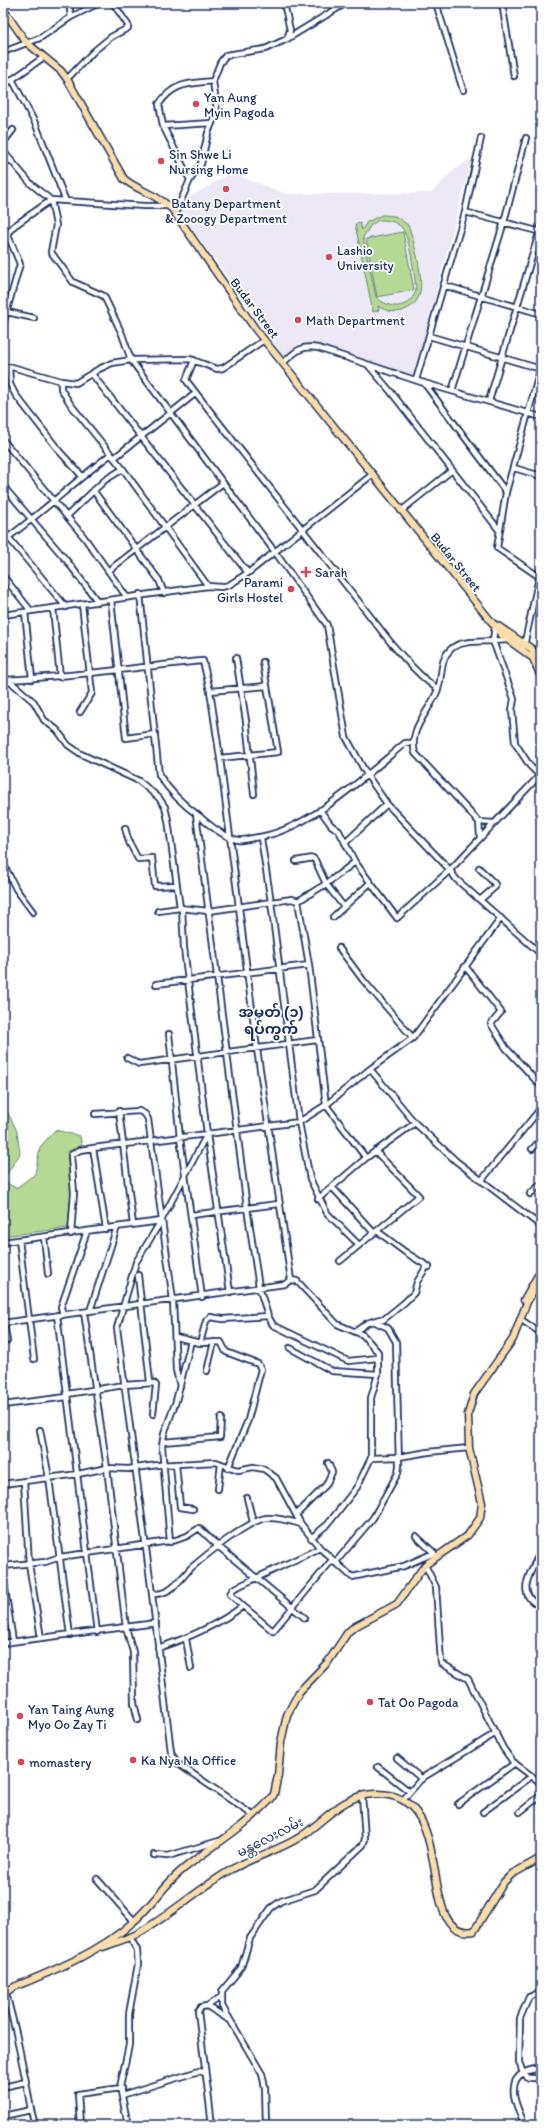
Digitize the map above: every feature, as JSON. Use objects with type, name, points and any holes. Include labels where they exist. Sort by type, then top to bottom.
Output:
[{"type":"main road","points":[[3,8],[26,42],[60,71],[67,79],[124,178],[134,187],[170,206]]},
{"type":"main road","name":"Budar Street","points":[[170,206],[233,298],[264,340],[472,600],[495,624]]},
{"type":"main road","points":[[495,624],[508,640],[536,654],[541,663]]},
{"type":"main road","points":[[495,624],[524,647],[535,661],[541,678]]},
{"type":"main road","points":[[540,774],[541,754]]},
{"type":"main road","points":[[489,1374],[509,1338],[530,1288],[541,1270]]},
{"type":"main road","points":[[4,1994],[87,1953],[122,1932],[180,1871],[223,1841],[254,1816],[274,1794],[278,1775],[281,1742],[286,1721],[290,1707],[299,1692],[328,1662],[348,1632],[354,1626],[397,1604],[425,1565],[435,1555],[468,1535],[480,1518],[482,1503],[469,1448],[468,1414],[474,1394],[513,1339],[520,1319],[541,1278]]},
{"type":"main road","name":"မန္တလေးလမ်း","points":[[87,1953],[130,1937],[230,1870],[300,1837],[343,1803],[362,1794],[382,1793],[403,1800],[422,1818],[443,1912],[452,1926],[460,1930],[474,1931],[504,1882],[512,1874],[541,1858]]},
{"type":"street","points":[[69,3],[71,18]]},
{"type":"street","points":[[3,52],[26,42],[40,38],[71,18],[99,3]]},
{"type":"street","points":[[67,79],[105,42],[128,28],[112,3]]},
{"type":"street","points":[[284,3],[290,30],[286,39]]},
{"type":"street","points":[[175,214],[190,180],[201,164],[212,123],[217,111],[213,81],[220,63],[226,55],[265,49],[286,39],[346,3]]},
{"type":"street","points":[[436,3],[463,90]]},
{"type":"street","points":[[502,3],[514,76]]},
{"type":"street","points":[[3,86],[44,57]]},
{"type":"street","points":[[12,80],[36,125],[65,199]]},
{"type":"street","points":[[190,180],[163,126],[159,104],[167,92],[182,85],[213,81]]},
{"type":"street","points":[[163,126],[212,123]]},
{"type":"street","points":[[3,143],[13,130]]},
{"type":"street","points":[[416,380],[465,212],[481,138]]},
{"type":"street","points":[[452,391],[467,348],[480,297],[504,222],[526,138]]},
{"type":"street","points":[[3,151],[31,184],[51,200],[56,225],[50,252],[74,282],[104,296],[122,334],[131,360],[275,552],[327,625],[346,737],[367,775],[387,804],[456,878],[541,954]]},
{"type":"street","points":[[3,163],[10,160]]},
{"type":"street","points":[[3,238],[8,235],[14,226],[51,200],[65,199],[144,206],[170,206]]},
{"type":"street","points":[[465,212],[540,232]]},
{"type":"street","points":[[489,401],[541,226]]},
{"type":"street","points":[[3,324],[20,264],[8,235]]},
{"type":"street","points":[[443,285],[541,314]]},
{"type":"street","points":[[5,314],[34,318]]},
{"type":"street","points":[[429,336],[541,368],[506,492],[497,548],[540,578]]},
{"type":"street","points":[[3,367],[9,367],[61,382],[76,383],[112,363],[131,360],[162,358],[194,360],[217,369],[223,368],[264,340]]},
{"type":"street","points":[[283,363],[300,348],[308,346],[318,348],[424,383],[541,416]]},
{"type":"street","points":[[194,360],[186,380],[391,643],[409,664],[430,684],[438,689]]},
{"type":"street","points":[[367,364],[392,392],[451,471],[499,530]]},
{"type":"street","points":[[9,367],[10,384],[15,394],[60,452],[82,476]]},
{"type":"street","points":[[92,374],[248,573]]},
{"type":"street","points":[[61,382],[62,389],[71,405],[123,469],[166,526],[208,586]]},
{"type":"street","points":[[424,383],[506,492]]},
{"type":"street","points":[[3,541],[32,520],[54,499],[82,476],[142,437],[196,393]]},
{"type":"street","points":[[3,440],[68,516],[126,596]]},
{"type":"street","points":[[514,468],[541,476]]},
{"type":"street","points":[[68,516],[93,490],[111,475],[123,469]]},
{"type":"street","points":[[401,511],[451,471]]},
{"type":"street","points":[[3,615],[66,607],[140,594],[164,593],[208,586],[221,587],[229,585],[248,573],[372,474]]},
{"type":"street","points":[[108,571],[136,548],[223,483]]},
{"type":"street","points":[[3,486],[98,602]]},
{"type":"street","points":[[93,490],[159,580],[164,593]]},
{"type":"street","points":[[3,531],[66,607]]},
{"type":"street","points":[[524,647],[541,568]]},
{"type":"street","points":[[3,576],[31,611]]},
{"type":"street","points":[[140,594],[156,734],[159,775],[168,790],[210,825],[230,836],[238,840],[261,838],[300,824],[367,775],[405,743],[412,743]]},
{"type":"street","points":[[111,600],[126,738],[156,734]]},
{"type":"street","points":[[80,712],[92,693],[82,604]]},
{"type":"street","points":[[52,608],[60,677]]},
{"type":"street","points":[[25,612],[32,679]]},
{"type":"street","points":[[320,810],[331,825],[339,831],[355,862],[397,918],[450,870],[540,774],[530,766],[515,743],[512,710],[514,699],[493,641],[495,624]]},
{"type":"street","points":[[480,837],[479,822],[415,753],[412,743],[417,726],[438,689],[443,659],[452,648],[466,643],[508,640]]},
{"type":"street","points":[[236,658],[254,794]]},
{"type":"street","points":[[3,680],[60,677],[203,661],[210,691],[220,758],[257,1049],[290,1280]]},
{"type":"street","points":[[220,758],[278,752],[263,662]]},
{"type":"street","points":[[3,680],[12,683],[34,702],[44,720],[57,730],[68,745],[81,754],[139,781],[159,798],[165,806],[181,908],[184,948],[190,981],[207,1134],[230,1292]]},
{"type":"street","points":[[210,691],[267,686]]},
{"type":"street","points":[[345,843],[387,804]]},
{"type":"street","points":[[196,814],[247,1208],[260,1288],[268,1316],[274,1325],[348,1361],[378,1358]]},
{"type":"street","points":[[479,822],[494,823]]},
{"type":"street","points":[[126,828],[129,842],[138,859],[152,858],[155,886],[177,885]]},
{"type":"street","points":[[261,838],[271,902],[278,969],[299,1122],[310,1179],[318,1199],[327,1213],[359,1245]]},
{"type":"street","points":[[296,861],[315,860],[326,884],[344,907]]},
{"type":"street","points":[[158,911],[181,908],[209,911],[292,899],[298,901],[326,884],[355,862]]},
{"type":"street","points":[[3,863],[16,889],[33,912]]},
{"type":"street","points":[[479,868],[495,884],[495,887],[480,900]]},
{"type":"street","points":[[333,917],[370,883]]},
{"type":"street","points":[[298,901],[309,965],[326,1105],[366,1158]]},
{"type":"street","points":[[71,1234],[74,1193],[71,1155],[80,1150],[93,1148],[123,1146],[299,1122],[326,1105],[370,1069],[413,1038],[501,918]]},
{"type":"street","points":[[339,948],[363,980],[413,1038]]},
{"type":"street","points":[[156,984],[190,981],[247,972],[309,965]]},
{"type":"street","points":[[465,966],[501,1012],[491,1024],[506,1048],[541,1086]]},
{"type":"street","points":[[169,1034],[180,1138],[202,1296]]},
{"type":"street","points":[[127,1058],[139,1064],[317,1040]]},
{"type":"street","points":[[370,1069],[415,1123],[481,1182],[541,1226]]},
{"type":"street","points":[[481,1182],[541,1108]]},
{"type":"street","points":[[95,1114],[119,1111],[139,1111],[145,1114],[148,1119],[173,1300],[176,1337],[176,1370],[180,1386]]},
{"type":"street","points":[[119,1111],[133,1225]]},
{"type":"street","points":[[318,1199],[366,1158],[415,1123]]},
{"type":"street","points":[[207,1134],[161,1220],[136,1262],[117,1328],[172,1757],[177,1763],[254,1816]]},
{"type":"street","points":[[532,1149],[541,1140]]},
{"type":"street","points":[[93,1148],[106,1229]]},
{"type":"street","points":[[340,1261],[419,1196],[375,1151]]},
{"type":"street","points":[[530,1194],[541,1184]]},
{"type":"street","points":[[332,1187],[376,1232],[428,1266],[417,1282],[414,1293],[405,1302],[383,1320],[380,1319],[373,1321],[356,1331]]},
{"type":"street","points":[[191,1215],[278,1204]]},
{"type":"street","points":[[3,1242],[71,1234],[161,1220]]},
{"type":"street","points":[[90,1311],[118,1227]]},
{"type":"street","points":[[63,1315],[61,1306],[87,1231]]},
{"type":"street","points":[[44,1237],[48,1274]]},
{"type":"street","points":[[18,1240],[34,1359]]},
{"type":"street","points":[[138,1275],[150,1382]]},
{"type":"street","points":[[7,1341],[3,1321],[63,1315],[260,1288],[285,1284],[290,1280],[297,1281],[337,1324],[363,1335],[378,1352],[378,1374],[371,1398],[370,1458],[357,1488],[328,1524],[311,1538]]},
{"type":"street","points":[[84,1312],[107,1468],[126,1628],[133,1652],[134,1703],[138,1720]]},
{"type":"street","points":[[57,1315],[97,1632]]},
{"type":"street","points":[[200,1343],[206,1321],[210,1317],[223,1319],[268,1316]]},
{"type":"street","points":[[520,1319],[541,1333]]},
{"type":"street","points":[[320,1548],[255,1577],[230,1592],[232,1597],[272,1631],[373,1518],[398,1473],[400,1425],[396,1342],[388,1328],[373,1321]]},
{"type":"street","points":[[176,1337],[200,1343],[221,1342],[226,1352],[258,1364],[261,1369],[248,1420],[228,1468]]},
{"type":"street","points":[[170,1542],[163,1442],[180,1386],[191,1341]]},
{"type":"street","points":[[207,1371],[214,1342]]},
{"type":"street","points":[[290,1348],[332,1371],[378,1374]]},
{"type":"street","points":[[3,1405],[67,1396],[95,1389],[150,1382],[156,1385],[153,1414]]},
{"type":"street","points":[[163,1442],[220,1436],[221,1418]]},
{"type":"street","points":[[40,1430],[49,1478],[70,1635]]},
{"type":"street","points":[[370,1458],[399,1457],[428,1452],[469,1448]]},
{"type":"street","points":[[3,1484],[78,1474],[107,1468],[135,1468],[210,1462],[238,1470],[253,1467],[264,1469],[276,1478],[301,1524],[311,1538],[333,1561],[352,1577],[404,1566],[435,1555],[416,1536]]},
{"type":"street","points":[[296,1515],[326,1485],[332,1472],[328,1463]]},
{"type":"street","points":[[176,1464],[180,1507],[193,1508]]},
{"type":"street","points":[[218,1489],[221,1464]]},
{"type":"street","points":[[24,1481],[29,1564],[41,1638]]},
{"type":"street","points":[[247,1498],[253,1522]]},
{"type":"street","points":[[152,1594],[160,1594],[168,1591],[181,1581],[190,1569],[253,1522],[267,1518],[301,1524]]},
{"type":"street","points":[[3,1566],[45,1562],[60,1557],[170,1542],[187,1536],[199,1528],[219,1547],[305,1618]]},
{"type":"street","points":[[541,1551],[527,1581],[526,1593],[530,1600],[541,1606]]},
{"type":"street","points":[[425,1565],[436,1587],[441,1662],[468,1679],[503,1748],[515,1763],[541,1783]]},
{"type":"street","points":[[3,1576],[13,1641]]},
{"type":"street","points":[[158,1648],[186,1638],[231,1615],[243,1606]]},
{"type":"street","points":[[4,1643],[97,1632],[156,1623]]},
{"type":"street","points":[[186,1638],[192,1668]]},
{"type":"street","points":[[403,1800],[422,1779],[496,1733]]},
{"type":"street","points":[[397,1758],[422,1779]]},
{"type":"street","points":[[458,1804],[515,1763]]},
{"type":"street","points":[[378,1767],[410,1792]]},
{"type":"street","points":[[483,1812],[532,1776]]},
{"type":"street","points":[[266,2125],[265,2087],[262,2074],[222,2006],[222,1991],[240,1968],[250,1938],[271,1908],[281,1901],[315,1890],[363,1845],[365,1839],[362,1794]]},
{"type":"street","points":[[520,1812],[541,1795]]},
{"type":"street","points":[[154,1855],[168,1856],[216,1841],[223,1841]]},
{"type":"street","points":[[97,1879],[134,1921]]},
{"type":"street","points":[[128,2125],[120,2088],[128,2045],[129,2014],[138,1964],[137,1950],[130,1937]]},
{"type":"street","points":[[541,1992],[529,1997],[520,2018],[519,2062],[523,2073],[529,2078],[541,2078]]},
{"type":"street","points":[[4,1994],[16,2033],[35,2125]]},
{"type":"street","points":[[212,2125],[198,2012],[201,2007],[207,2006],[221,1997]]},
{"type":"street","points":[[207,2006],[229,2020]]},
{"type":"street","points":[[122,2095],[199,2071],[204,2065]]},
{"type":"street","points":[[525,2125],[513,2100],[517,2079],[523,2073],[541,2068]]},
{"type":"street","points":[[199,2071],[205,2073]]},
{"type":"street","points":[[3,2087],[26,2082]]},
{"type":"street","points":[[80,2125],[78,2094],[120,2088]]},
{"type":"street","points":[[3,2116],[31,2110]]},
{"type":"shaded area","name":"Lashio University","points":[[472,158],[414,375],[309,344],[299,344],[283,357],[207,248],[180,214],[185,200],[230,173],[287,194],[431,193],[454,170]]},
{"type":"green space","points":[[382,215],[395,216],[408,225],[418,262],[421,283],[418,298],[415,303],[402,311],[390,311],[378,306],[379,310],[373,312],[355,224],[360,223],[362,230],[367,222]],"holes":[[[379,220],[394,222],[400,226],[405,233],[412,258],[416,291],[413,297],[404,305],[393,306],[376,297],[363,237],[371,225]]]},
{"type":"green space","points":[[403,232],[414,290],[377,297],[366,239]]},
{"type":"green space","points":[[3,1103],[17,1131],[20,1154],[3,1180]]},
{"type":"green space","points":[[55,1130],[80,1136],[82,1147],[67,1151],[71,1190],[68,1228],[3,1236],[3,1181],[16,1188],[35,1174],[40,1147]]},
{"type":"place","name":"Yan Aung Myin Pagoda","points":[[196,104]]},
{"type":"place","name":"Sin Shwe Li Nursing Home","points":[[161,161]]},
{"type":"place","name":"Batany Department & Zooogy Department","points":[[226,189]]},
{"type":"place","name":"Lashio University","points":[[329,257]]},
{"type":"place","name":"Math Department","points":[[298,320]]},
{"type":"place","name":"Sarah","points":[[306,572]]},
{"type":"place","name":"Parami Girls Hostel","points":[[291,589]]},
{"type":"place","name":"Tat Oo Pagoda","points":[[370,1702]]},
{"type":"place","name":"Yan Taing Aung Myo Oo Zay Ti","points":[[20,1716]]},
{"type":"place","name":"Ka Nya Na Office","points":[[133,1760]]},
{"type":"place","name":"momastery","points":[[21,1762]]},
{"type":"district","name":"အမှတ် (၁) ရပ်ကွက်","points":[[271,1020]]}]
